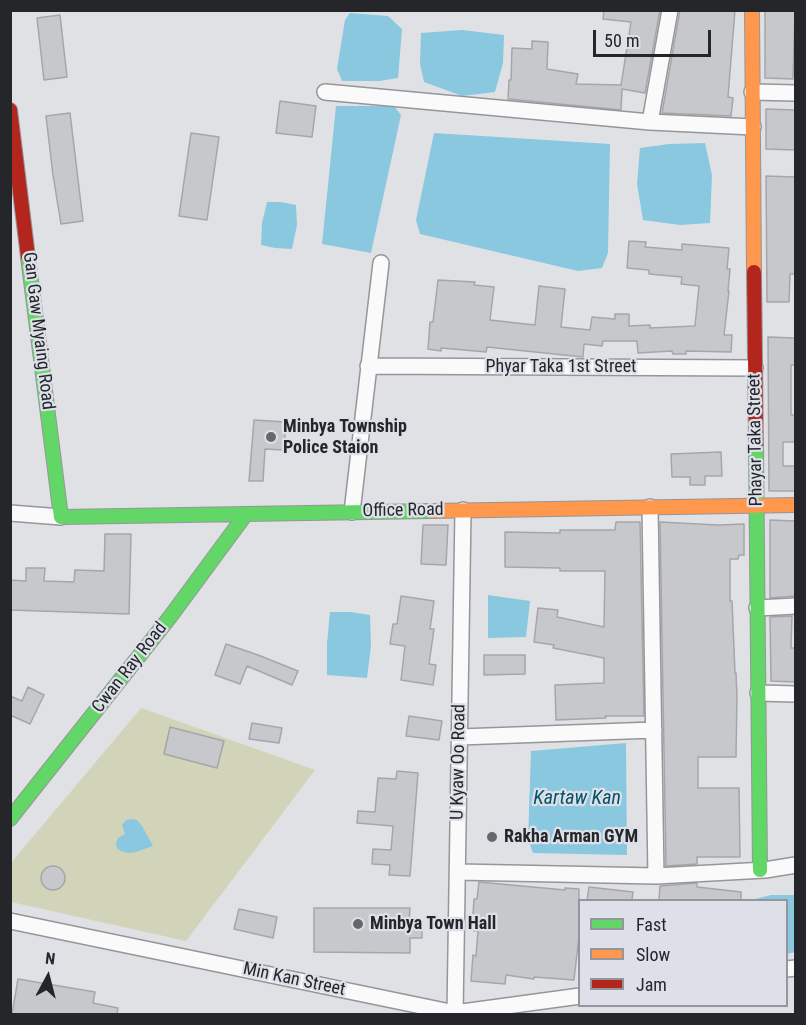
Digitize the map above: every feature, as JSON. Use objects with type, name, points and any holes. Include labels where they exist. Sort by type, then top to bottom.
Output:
[{"type":"street","points":[[650,122],[670,10]]},
{"type":"street","name":"Phayar Taka Street","points":[[752,10],[760,870]]},
{"type":"street","points":[[325,92],[650,122],[753,127]]},
{"type":"street","points":[[752,92],[795,93]]},
{"type":"street","name":"Gan Gaw Myaing Road","points":[[10,110],[61,516]]},
{"type":"street","points":[[352,512],[381,263]]},
{"type":"street","name":"Phyar Taka 1st Street","points":[[368,366],[755,368]]},
{"type":"street","name":"Office Road","points":[[10,513],[61,516],[246,514],[795,504]]},
{"type":"street","points":[[650,507],[656,876]]},
{"type":"street","name":"U Kyaw Oo Road","points":[[455,1014],[463,510]]},
{"type":"street","name":"Cwan Ray Road","points":[[10,819],[170,617],[246,514]]},
{"type":"street","points":[[757,608],[795,606]]},
{"type":"street","points":[[758,693],[795,694]]},
{"type":"street","points":[[459,737],[654,730]]},
{"type":"street","points":[[458,872],[656,876],[760,870],[795,865]]},
{"type":"street","name":"Min Kan Street","points":[[10,921],[455,1014],[578,996]]},
{"type":"green space","points":[[141,708],[315,770],[186,941],[11,902],[11,863]]},
{"type":"water","points":[[350,13],[388,16],[402,29],[398,78],[379,81],[342,81],[337,69],[345,20]]},
{"type":"water","points":[[462,30],[504,35],[503,63],[495,92],[462,96],[424,82],[420,64],[421,33]]},
{"type":"water","points":[[336,106],[394,106],[401,115],[371,253],[322,244]]},
{"type":"water","points":[[434,133],[610,144],[608,253],[602,268],[578,271],[420,234],[416,220]]},
{"type":"water","points":[[705,143],[712,175],[710,223],[680,225],[643,220],[637,184],[640,148]]},
{"type":"water","points":[[267,202],[296,205],[297,225],[292,249],[261,245],[262,223]]},
{"type":"water","points":[[488,595],[530,601],[526,637],[488,638]]},
{"type":"water","points":[[330,612],[370,615],[371,646],[367,678],[327,675]]},
{"type":"water","name":"Kartaw Kan","points":[[626,743],[627,855],[533,853],[528,840],[531,751]]},
{"type":"water","points":[[126,820],[137,820],[142,826],[153,846],[128,853],[117,848],[118,838],[125,834],[122,825]]},
{"type":"water","points":[[771,895],[795,896],[795,952],[788,954],[788,899],[755,899]]},
{"type":"building","points":[[604,10],[660,10],[645,93],[622,89],[621,110],[508,99],[512,48],[532,49],[532,41],[548,42],[547,69],[578,74],[576,84],[621,85],[631,22],[603,19]]},
{"type":"building","points":[[680,10],[735,10],[728,97],[733,98],[731,116],[662,113]]},
{"type":"building","points":[[765,10],[795,10],[793,79],[765,78]]},
{"type":"building","points":[[60,15],[67,77],[44,80],[37,18]]},
{"type":"building","points":[[280,101],[316,106],[312,137],[276,133]]},
{"type":"building","points":[[766,109],[795,110],[795,150],[766,149]]},
{"type":"building","points":[[70,113],[83,221],[61,224],[46,116]]},
{"type":"building","points":[[191,133],[219,137],[207,220],[179,216]]},
{"type":"building","points":[[766,176],[795,177],[795,274],[790,274],[789,302],[767,302]]},
{"type":"building","points":[[629,241],[646,242],[645,247],[682,250],[682,244],[729,248],[727,269],[730,269],[729,291],[724,335],[732,335],[731,352],[638,353],[637,341],[603,341],[602,346],[584,344],[583,357],[487,347],[486,352],[428,349],[430,322],[433,322],[438,280],[475,282],[474,285],[494,287],[490,320],[535,325],[539,286],[565,289],[561,327],[590,330],[592,317],[615,319],[615,314],[629,314],[629,326],[650,325],[650,328],[695,326],[699,286],[681,284],[682,277],[649,274],[649,270],[627,268]]},
{"type":"building","points":[[768,337],[795,338],[795,365],[791,365],[791,415],[795,415],[795,442],[783,442],[783,466],[795,466],[795,491],[769,491]]},
{"type":"building","points":[[254,420],[286,422],[284,450],[265,449],[263,481],[249,481]]},
{"type":"building","points":[[721,452],[722,476],[705,476],[705,485],[690,485],[690,477],[672,477],[671,454]]},
{"type":"building","points":[[770,520],[795,521],[795,596],[770,598]]},
{"type":"building","points":[[616,522],[640,522],[644,716],[556,720],[555,685],[604,683],[604,658],[534,642],[538,608],[558,610],[557,617],[604,627],[605,571],[505,567],[505,532],[560,533],[560,530],[615,530]]},
{"type":"building","points":[[660,522],[744,524],[744,555],[739,555],[738,559],[730,559],[730,601],[732,601],[737,695],[736,757],[698,757],[698,788],[739,788],[740,857],[697,857],[697,864],[666,866]]},
{"type":"building","points":[[423,525],[448,525],[446,565],[421,564]]},
{"type":"building","points":[[105,534],[131,534],[129,614],[10,610],[10,580],[26,581],[26,568],[45,568],[44,581],[74,582],[75,570],[104,571]]},
{"type":"building","points":[[401,596],[434,601],[430,629],[434,629],[429,664],[436,665],[433,685],[401,680],[405,646],[390,644],[393,624],[397,624]]},
{"type":"building","points":[[792,616],[791,648],[795,648],[795,682],[771,681],[770,617]]},
{"type":"building","points":[[226,644],[298,671],[292,685],[247,666],[240,684],[215,675]]},
{"type":"building","points":[[484,655],[525,655],[525,674],[484,675]]},
{"type":"building","points":[[28,687],[44,695],[30,724],[10,715],[10,696],[22,701]]},
{"type":"building","points":[[409,716],[442,721],[439,740],[406,736]]},
{"type":"building","points":[[252,723],[282,728],[279,743],[249,739]]},
{"type":"building","points":[[170,727],[224,741],[217,768],[164,754]]},
{"type":"building","points":[[397,771],[418,773],[410,876],[389,875],[390,865],[372,864],[373,849],[391,850],[393,826],[357,823],[358,811],[375,812],[378,778],[396,779]]},
{"type":"building","points":[[53,866],[62,869],[65,878],[62,887],[53,890],[44,887],[41,878],[44,869]]},
{"type":"building","points":[[479,882],[565,890],[565,888],[579,889],[578,945],[574,980],[534,977],[534,979],[506,975],[505,984],[471,981],[478,931],[474,931],[476,915],[473,914],[474,899],[477,899]]},
{"type":"building","points":[[697,883],[697,887],[741,892],[741,899],[659,899],[660,886]]},
{"type":"building","points":[[589,887],[633,892],[632,899],[587,899]]},
{"type":"building","points":[[314,908],[410,908],[409,922],[422,922],[422,938],[410,938],[410,953],[314,952]]},
{"type":"building","points":[[239,909],[277,917],[273,938],[234,929]]},
{"type":"building","points":[[18,979],[95,992],[93,1003],[118,1008],[117,1014],[12,1014]]},
{"type":"traffic: fast","points":[[28,257],[61,517],[246,514]]},
{"type":"traffic: fast","points":[[756,443],[760,870]]},
{"type":"traffic: fast","points":[[10,819],[170,617],[246,514],[431,511]]},
{"type":"traffic: slow","points":[[752,10],[754,272]]},
{"type":"traffic: slow","points":[[431,511],[796,505]]},
{"type":"traffic: jam","points":[[10,110],[28,257]]},
{"type":"traffic: jam","points":[[754,272],[756,443]]},
{"type":"place","name":"Minbya Township Police Staion","points":[[271,437]]},
{"type":"place","name":"Rakha Arman GYM","points":[[492,837]]},
{"type":"place","name":"Minbya Town Hall","points":[[358,924]]}]
